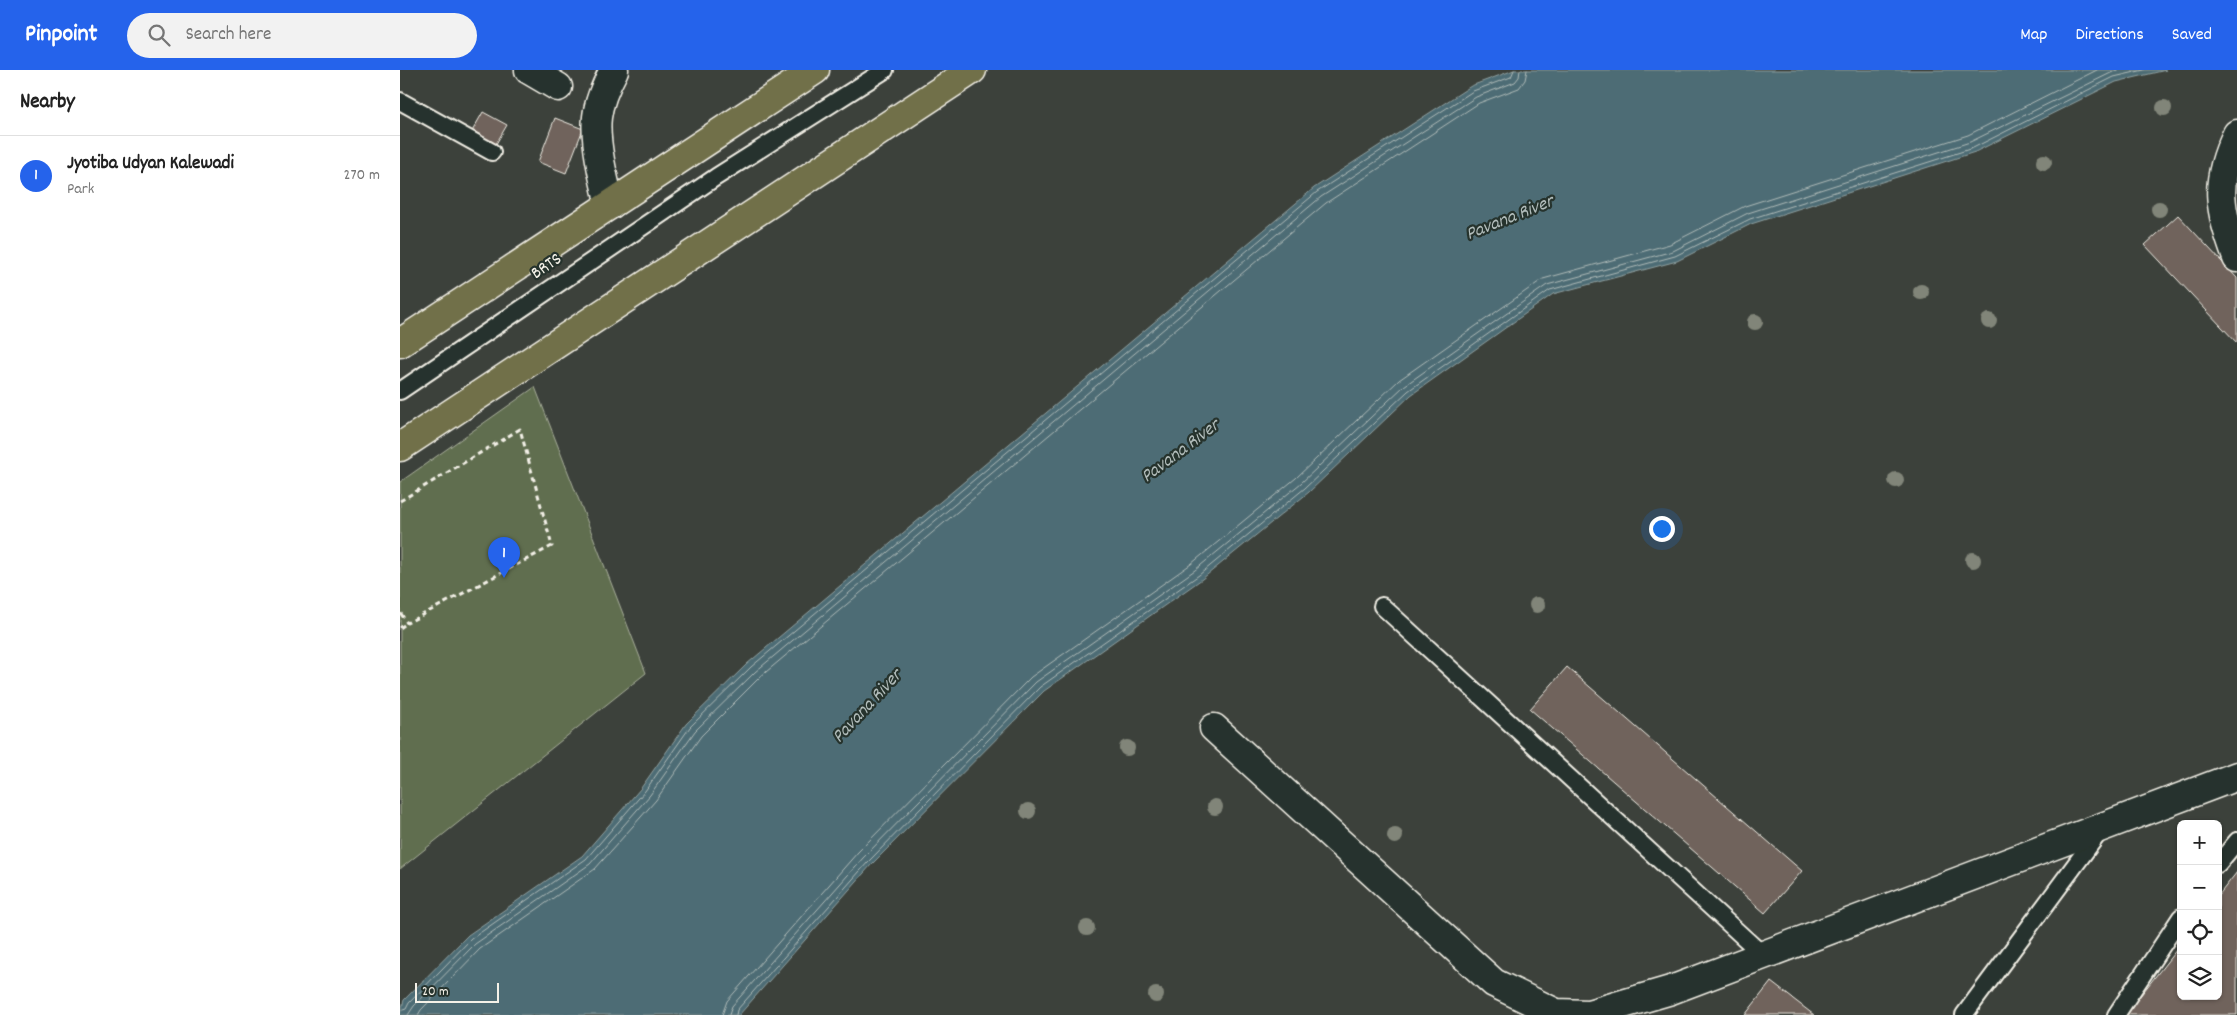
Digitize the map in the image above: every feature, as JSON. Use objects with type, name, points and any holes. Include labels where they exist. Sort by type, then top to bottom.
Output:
[{"type":"main road","points":[[400,343],[815,70]]},
{"type":"main road","points":[[400,448],[972,70]]},
{"type":"street","points":[[529,70],[558,87]]},
{"type":"street","points":[[610,205],[601,168],[597,118],[604,88],[614,70]]},
{"type":"street","points":[[2237,134],[2222,171],[2221,199],[2226,225],[2237,258]]},
{"type":"street","points":[[1214,728],[1494,983],[1556,1014],[1589,1014],[1671,990],[2237,776]]},
{"type":"lane","name":"BRTS","points":[[400,391],[716,177],[885,70]]},
{"type":"lane","points":[[400,101],[492,152]]},
{"type":"lane","points":[[1382,606],[1763,956]]},
{"type":"lane","points":[[1964,1015],[2103,827]]},
{"type":"lane","points":[[2222,859],[2237,841]]},
{"type":"lane","points":[[2116,1015],[2177,923]]},
{"type":"path","points":[[400,501],[520,429],[552,546],[400,628]]},
{"type":"path","points":[[400,612],[407,623]]},
{"type":"green space","points":[[535,387],[646,673],[400,869],[400,482]]},
{"type":"water","name":"Pavana River","points":[[1514,70],[2166,70],[2116,82],[1975,152],[1751,224],[1677,261],[1553,294],[1411,395],[1309,492],[1202,579],[1044,691],[871,865],[739,1015],[400,1015],[404,1000],[468,935],[582,856],[641,788],[686,724],[747,664],[1314,188],[1471,86]]},
{"type":"building","points":[[483,112],[507,125],[493,149],[470,135]]},
{"type":"building","points":[[555,118],[583,129],[566,173],[538,162]]},
{"type":"building","points":[[2178,215],[2237,278],[2237,343],[2145,245]]},
{"type":"building","points":[[1567,667],[1802,871],[1765,913],[1530,709]]},
{"type":"building","points":[[2237,872],[2237,1015],[2125,1015],[2177,949],[2177,1000],[2222,1000],[2222,891]]},
{"type":"building","points":[[1771,982],[1814,1015],[1745,1015]]},
{"type":"place","name":"Jyotiba Udyan Kalewadi","points":[[504,578]]}]
